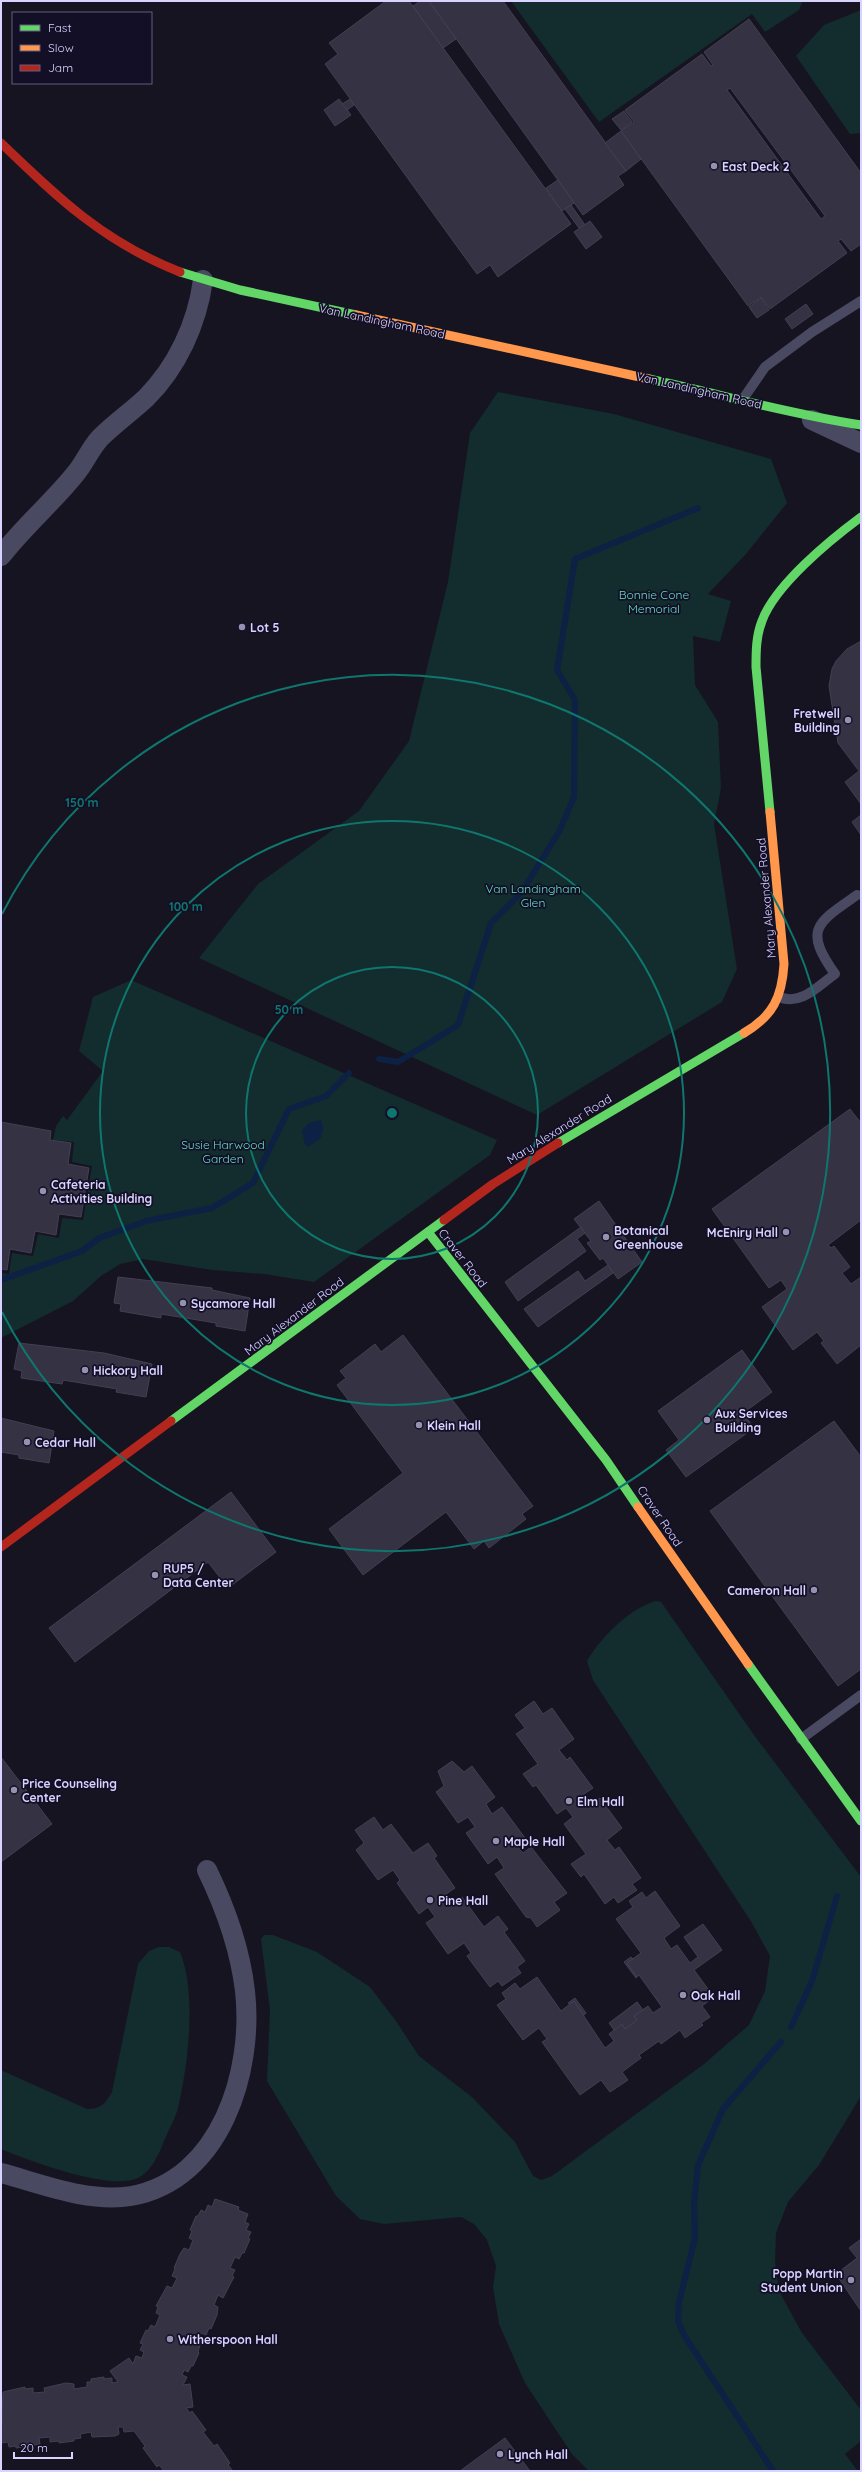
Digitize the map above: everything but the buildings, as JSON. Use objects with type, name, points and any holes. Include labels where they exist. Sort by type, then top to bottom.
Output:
[{"type":"street","name":"Van Landingham Road","points":[[1,142],[54,195],[83,221],[131,250],[164,266],[203,280],[269,297],[743,399],[804,416],[861,425]]},
{"type":"street","points":[[1,556],[36,515],[76,473],[97,442],[147,397],[165,376],[184,342],[198,306],[203,280]]},
{"type":"street","name":"Van Landingham Road","points":[[804,416],[861,443]]},
{"type":"street","name":"Mary Alexander Road","points":[[1,1547],[493,1184],[643,1091],[737,1039],[771,1012],[779,997],[783,985],[784,964],[756,655],[760,629],[768,605],[782,587],[797,574],[825,544],[861,516]]},
{"type":"street","name":"Mary Alexander Road","points":[[797,574],[826,558]]},
{"type":"street","name":"Craver Road","points":[[428,1232],[606,1460],[696,1592],[861,1821]]},
{"type":"street","points":[[1,2173],[87,2195],[131,2196],[149,2191],[168,2183],[188,2170],[210,2146],[226,2114],[235,2088],[243,2051],[246,2008],[244,1979],[236,1941],[207,1870]]},
{"type":"lane","points":[[743,399],[765,367],[812,332],[861,301]]},
{"type":"lane","points":[[779,997],[792,1001],[801,998],[835,974],[820,951],[818,931],[826,918],[857,895]]},
{"type":"lane","points":[[801,1739],[861,1695]]},
{"type":"green space","points":[[511,1],[803,1],[799,10],[765,32],[752,14],[599,122]]},
{"type":"green space","points":[[861,10],[861,133],[850,134],[796,56],[824,25]]},
{"type":"green space","name":"Van Landingham Glen","points":[[498,392],[614,414],[771,459],[787,503],[746,554],[708,594],[731,601],[720,642],[693,636],[695,685],[718,722],[721,788],[714,824],[737,969],[722,1002],[537,1115],[199,958],[258,884],[359,811],[409,741],[448,582],[470,433]]},
{"type":"green space","name":"Susie Harwood Garden","points":[[131,980],[497,1140],[490,1155],[314,1282],[264,1274],[212,1270],[143,1259],[120,1264],[101,1276],[73,1301],[1,1338],[1,1273],[9,1274],[12,1253],[33,1256],[38,1234],[59,1238],[62,1218],[83,1220],[92,1166],[72,1162],[74,1142],[53,1140],[56,1126],[63,1116],[67,1120],[103,1071],[79,1051],[93,997]]},
{"type":"green space","points":[[655,1601],[661,1602],[754,1735],[861,1877],[861,2096],[819,2165],[788,2202],[776,2233],[775,2262],[779,2291],[802,2333],[861,2410],[861,2441],[845,2454],[858,2471],[589,2471],[572,2454],[525,2383],[499,2324],[493,2287],[496,2266],[487,2240],[474,2224],[461,2217],[384,2224],[360,2219],[336,2196],[267,2081],[270,2010],[261,1939],[264,1935],[273,1935],[317,1952],[370,1987],[396,2021],[419,2056],[472,2097],[515,2142],[533,2176],[541,2180],[552,2176],[704,2064],[749,2025],[765,1991],[770,1956],[752,1923],[593,1680],[587,1661],[616,1625],[635,1611]]},
{"type":"green space","points":[[159,1947],[169,1947],[180,1952],[188,1988],[189,2030],[188,2051],[178,2108],[160,2151],[151,2167],[147,2172],[138,2178],[125,2181],[108,2181],[90,2178],[49,2167],[1,2149],[1,2070],[87,2109],[99,2107],[107,2100],[112,2092],[138,1964],[149,1951]]},
{"type":"water","points":[[321,1120],[323,1128],[321,1138],[308,1147],[305,1144],[302,1130],[309,1123]]},
{"type":"waterway","points":[[379,1059],[398,1062],[458,1025],[491,923],[521,893],[559,832],[574,797],[575,700],[557,670],[575,559],[698,508]]},
{"type":"waterway","points":[[1,1280],[82,1251],[99,1238],[146,1221],[212,1208],[253,1183],[289,1109],[326,1096],[349,1073]]},
{"type":"waterway","points":[[791,2027],[812,1981],[837,1896]]},
{"type":"waterway","points":[[773,2471],[684,2335],[678,2321],[679,2302],[695,2238],[694,2203],[698,2165],[723,2109],[781,2042]]},
{"type":"traffic: fast","points":[[180,272],[240,290],[356,315]]},
{"type":"traffic: fast","points":[[649,379],[781,410],[861,425]]},
{"type":"traffic: fast","points":[[770,812],[756,667],[757,644],[760,627],[769,607],[791,578],[819,551],[861,517]]},
{"type":"traffic: fast","points":[[558,1143],[744,1033]]},
{"type":"traffic: fast","points":[[171,1421],[444,1220]]},
{"type":"traffic: fast","points":[[428,1232],[606,1460],[638,1507]]},
{"type":"traffic: fast","points":[[748,1664],[861,1821]]},
{"type":"traffic: slow","points":[[356,315],[649,379]]},
{"type":"traffic: slow","points":[[744,1033],[754,1027],[769,1012],[778,996],[783,976],[784,964],[770,812]]},
{"type":"traffic: slow","points":[[638,1507],[748,1664]]},
{"type":"traffic: jam","points":[[1,143],[63,201],[105,233],[128,247],[180,272]]},
{"type":"traffic: jam","points":[[444,1220],[493,1184],[558,1143]]},
{"type":"traffic: jam","points":[[1,1547],[171,1421]]},
{"type":"place","name":"East Deck 2","points":[[714,166]]},
{"type":"place","name":"Lot 5","points":[[242,627]]},
{"type":"place","name":"Fretwell Building","points":[[848,720]]},
{"type":"place","name":"Cafeteria Activities Building","points":[[43,1191]]},
{"type":"place","name":"McEniry Hall","points":[[786,1232]]},
{"type":"place","name":"Botanical Greenhouse","points":[[606,1237]]},
{"type":"place","name":"Sycamore Hall","points":[[183,1303]]},
{"type":"place","name":"Hickory Hall","points":[[85,1370]]},
{"type":"place","name":"Aux Services Building","points":[[707,1420]]},
{"type":"place","name":"Klein Hall","points":[[419,1425]]},
{"type":"place","name":"Cedar Hall","points":[[27,1442]]},
{"type":"place","name":"RUP5 / Data Center","points":[[155,1575]]},
{"type":"place","name":"Cameron Hall","points":[[814,1590]]},
{"type":"place","name":"Price Counseling Center","points":[[14,1790]]},
{"type":"place","name":"Elm Hall","points":[[569,1801]]},
{"type":"place","name":"Maple Hall","points":[[496,1841]]},
{"type":"place","name":"Pine Hall","points":[[430,1900]]},
{"type":"place","name":"Oak Hall","points":[[683,1995]]},
{"type":"place","name":"Popp Martin Student Union","points":[[851,2280]]},
{"type":"place","name":"Witherspoon Hall","points":[[170,2339]]},
{"type":"place","name":"Lynch Hall","points":[[500,2454]]},
{"type":"park label","name":"Bonnie Cone Memorial","points":[[654,601]]}]
